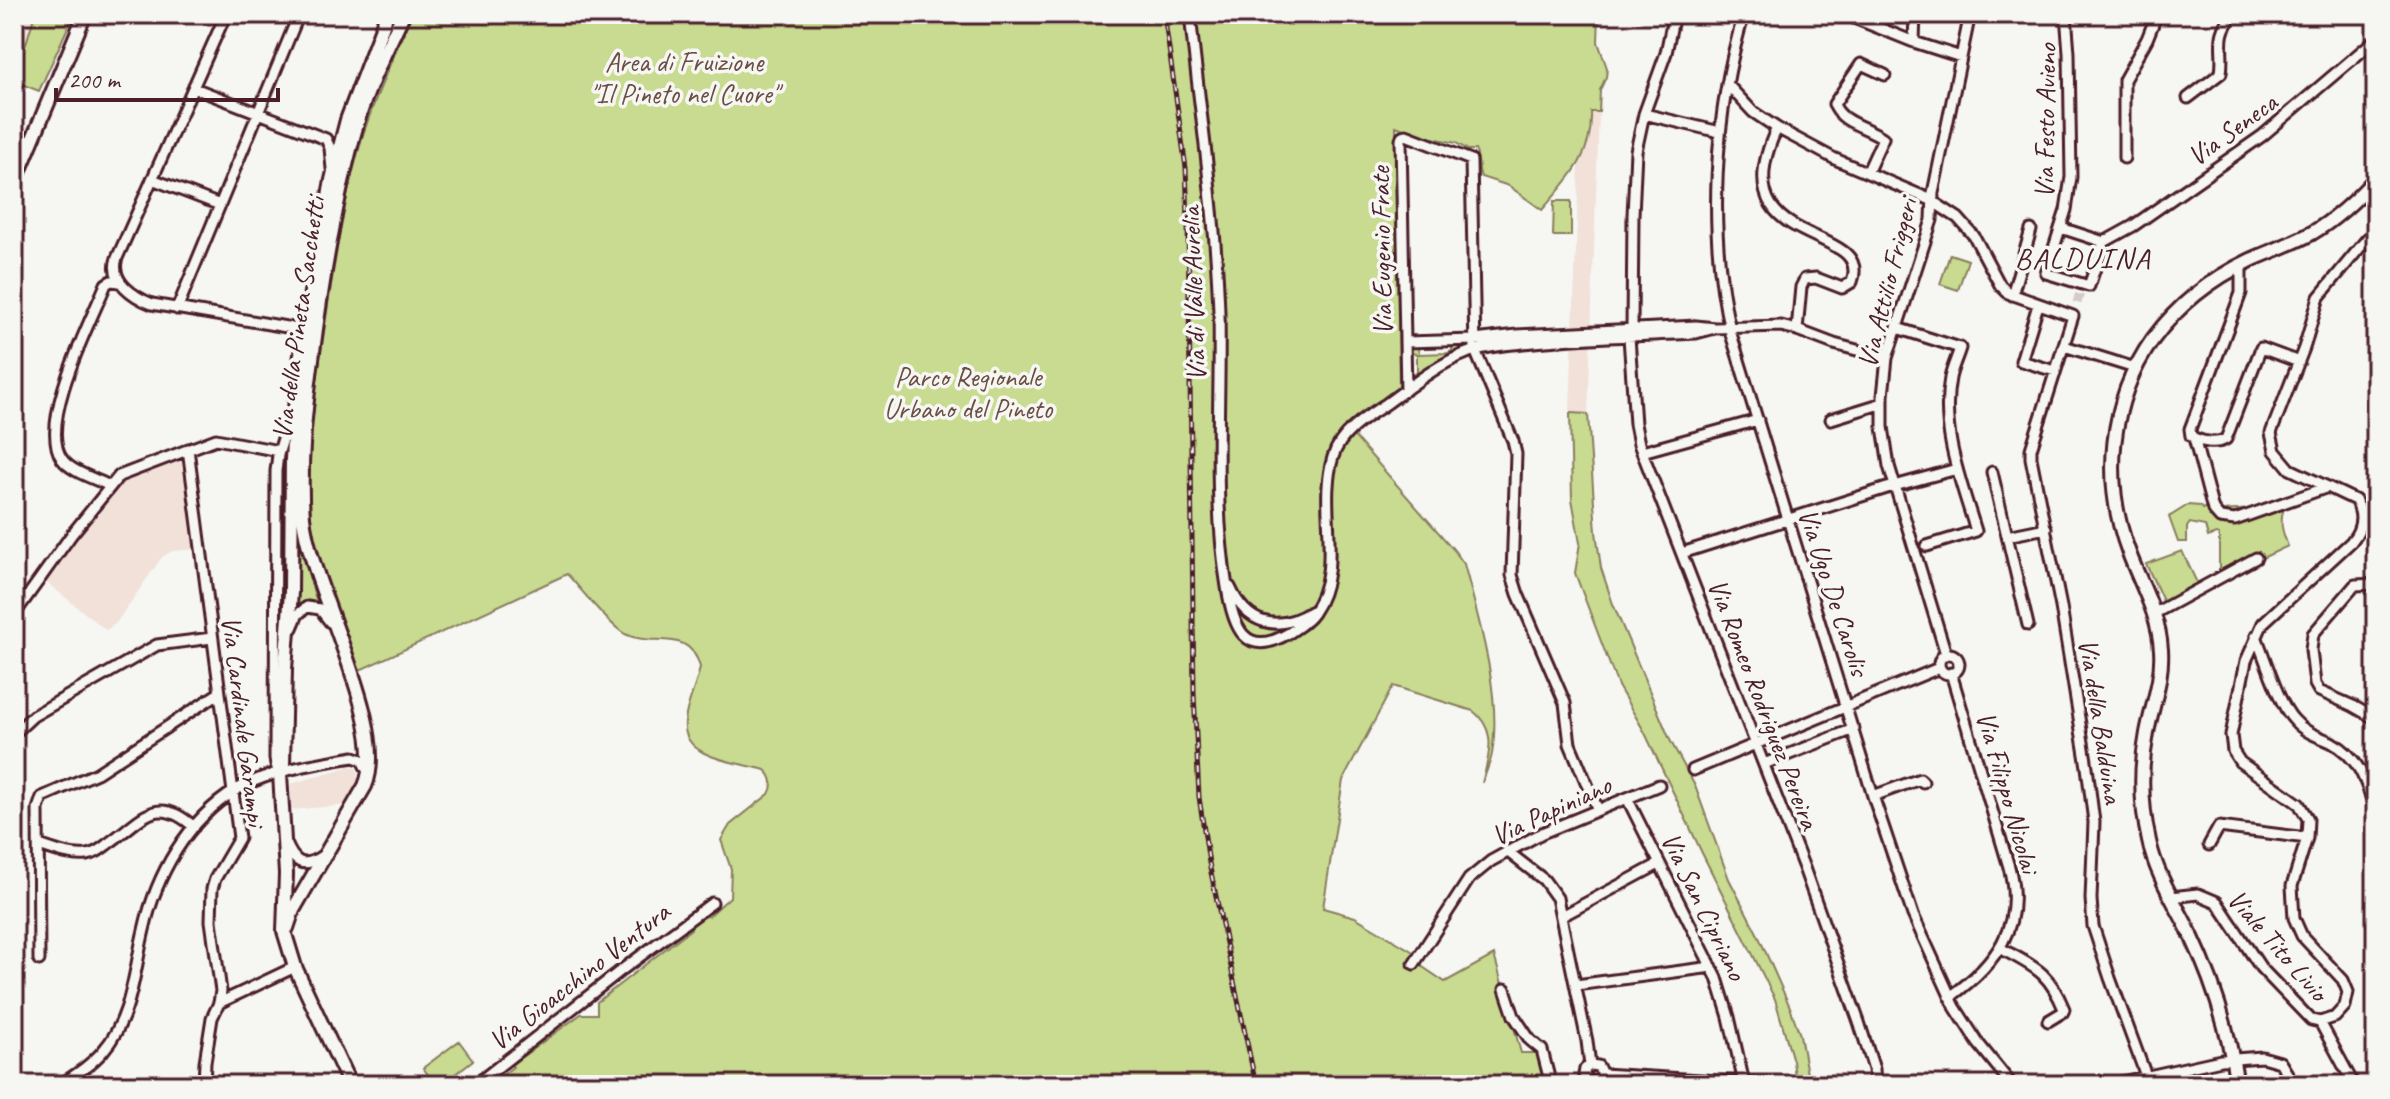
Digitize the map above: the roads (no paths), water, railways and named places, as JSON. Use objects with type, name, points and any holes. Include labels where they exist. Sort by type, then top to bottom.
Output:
[{"type":"main road","points":[[14,184],[85,14]]},
{"type":"main road","name":"Via della Pineta Sacchetti","points":[[280,774],[291,592],[292,459],[304,330],[332,180],[347,120],[387,14]]},
{"type":"main road","name":"Via della Pineta Sacchetti","points":[[369,775],[369,744],[362,703],[311,560],[304,527],[302,472],[315,330],[350,151],[373,78],[403,14]]},
{"type":"main road","points":[[2237,1085],[2217,996],[2151,851],[2143,795],[2143,766],[2161,661],[2155,613],[2123,536],[2114,479],[2116,421],[2135,368],[2154,338],[2180,309],[2203,289],[2236,268],[2329,222],[2376,178]]},
{"type":"main road","points":[[280,774],[286,896],[283,919],[286,935],[295,967],[350,1085]]},
{"type":"main road","points":[[286,935],[293,910],[369,775]]},
{"type":"street","points":[[226,14],[115,263],[120,282],[136,297],[152,304],[304,330]]},
{"type":"street","points":[[177,309],[299,14]]},
{"type":"street","points":[[377,39],[378,14]]},
{"type":"street","name":"Via di Valle Aurelia","points":[[1190,14],[1213,203],[1219,312],[1219,519],[1230,608],[1240,632],[1249,641],[1262,643],[1280,638],[1304,623],[1319,604]]},
{"type":"street","name":"Via Romeo Rodriguez Pereira","points":[[1674,14],[1666,53],[1644,114],[1634,171],[1630,333],[1636,429],[1642,452],[1839,963],[1874,1069],[1875,1085]]},
{"type":"street","points":[[1744,14],[1727,84],[1753,112],[1777,128],[1933,202],[1958,218],[1970,231],[2001,287],[2012,295],[2073,316]]},
{"type":"street","points":[[1844,14],[1961,57]]},
{"type":"street","points":[[1914,42],[1915,14]]},
{"type":"street","name":"Via Attilio Friggeri","points":[[1946,654],[1886,452],[1883,403],[1887,358],[1932,220],[1970,14]]},
{"type":"street","name":"Via Festo Avieno","points":[[2066,14],[2071,172],[2066,210],[2046,273],[2082,287],[2089,286],[2104,242]]},
{"type":"street","points":[[2124,158],[2124,80],[2157,14]]},
{"type":"street","points":[[2188,98],[2221,73],[2222,33],[2234,14]]},
{"type":"street","name":"Via Seneca","points":[[2104,242],[2133,226],[2262,136],[2376,39]]},
{"type":"street","points":[[1867,173],[1883,138],[1841,116],[1834,104],[1861,64],[1885,75]]},
{"type":"street","name":"Via Ugo De Carolis","points":[[1727,84],[1720,132],[1718,225],[1729,327],[1873,796],[1913,915],[1950,997],[1978,1043],[2012,1085]]},
{"type":"street","points":[[194,88],[326,139],[336,134],[347,120]]},
{"type":"street","points":[[1644,114],[1720,132]]},
{"type":"street","points":[[1777,128],[1764,163],[1765,188],[1770,206],[1781,219],[1840,248],[1855,271],[1852,282],[1842,288],[1816,278],[1805,279],[1801,287],[1797,330]]},
{"type":"street","name":"Via Eugenio Frate","points":[[1406,390],[1401,138],[1410,136],[1471,160],[1475,345]]},
{"type":"street","points":[[326,139],[331,151],[332,180]]},
{"type":"street","points":[[152,179],[220,205]]},
{"type":"street","points":[[2061,228],[2104,242]]},
{"type":"street","points":[[2209,845],[2219,827],[2307,838],[2309,823],[2301,806],[2238,760],[2231,735],[2246,661],[2256,636],[2270,615],[2351,542],[2357,533],[2361,518],[2357,502],[2294,472],[2273,447],[2272,429],[2299,362],[2319,297],[2376,228]]},
{"type":"street","points":[[2012,295],[2031,230]]},
{"type":"street","points":[[2236,268],[2241,293],[2190,429],[2213,510],[2222,519],[2235,520],[2328,487]]},
{"type":"street","points":[[110,486],[64,462],[58,450],[56,420],[63,388],[106,284],[120,282]]},
{"type":"street","name":"Via della Balduina","points":[[2077,303],[2030,453],[2078,706],[2093,808],[2093,926],[2106,967],[2152,1078]]},
{"type":"street","points":[[2038,305],[2021,361],[2055,371]]},
{"type":"street","points":[[1406,342],[1475,345],[1696,326],[1775,326],[1887,358]]},
{"type":"street","points":[[1897,328],[1960,348],[1950,376],[1947,401],[1950,437],[1976,531],[1927,546]]},
{"type":"street","points":[[1319,604],[1328,578],[1329,482],[1334,455],[1346,435],[1406,390],[1490,338],[1576,336]]},
{"type":"street","points":[[1475,345],[1516,454],[1512,575],[1565,703],[1570,744],[1598,810]]},
{"type":"street","points":[[2064,346],[2135,368]]},
{"type":"street","points":[[2194,438],[2217,442],[2226,439],[2261,348],[2299,362]]},
{"type":"street","name":"Via della Pineta Sacchetti","points":[[280,774],[275,758],[276,477],[279,451],[296,395]]},
{"type":"street","points":[[1831,419],[1883,403]]},
{"type":"street","points":[[1642,452],[1758,420]]},
{"type":"street","points":[[14,615],[121,475],[216,439],[279,451]]},
{"type":"street","name":"Via Cardinale Garampi","points":[[188,449],[239,840],[215,879],[211,893],[211,921],[221,991],[212,1018],[204,1085]]},
{"type":"street","points":[[1682,553],[1957,469]]},
{"type":"street","points":[[1992,472],[2028,625]]},
{"type":"street","points":[[2007,536],[2046,528]]},
{"type":"street","points":[[2155,613],[2256,558]]},
{"type":"street","name":"Via di Valle Aurelia","points":[[1224,573],[1242,606],[1259,622],[1279,623],[1296,619],[1319,604]]},
{"type":"street","points":[[2376,584],[2355,585],[2313,634],[2311,650],[2315,684],[2319,691],[2376,719]]},
{"type":"street","points":[[276,602],[285,669]]},
{"type":"street","name":"Via della Pineta Sacchetti","points":[[288,637],[297,615],[309,606],[324,613],[337,635]]},
{"type":"street","points":[[2256,636],[2288,713],[2304,730],[2333,744],[2356,762],[2365,777],[2376,813]]},
{"type":"street","points":[[18,730],[33,716],[157,645],[212,638]]},
{"type":"street","points":[[1946,654],[1955,656],[1958,661],[1956,670],[1951,673],[1944,673],[1939,668],[1940,658],[1946,654]]},
{"type":"street","points":[[1693,770],[1939,668]]},
{"type":"street","name":"Via Filippo Nicolai","points":[[1950,997],[1980,974],[2000,948],[2011,918],[2012,892],[2011,873],[1951,673]]},
{"type":"street","points":[[39,960],[38,809],[42,797],[97,773],[219,693]]},
{"type":"street","points":[[1764,764],[1854,729]]},
{"type":"street","points":[[60,1085],[99,1055],[118,1028],[129,998],[144,928],[157,888],[181,842],[194,827],[233,792],[280,774],[354,757],[362,760],[369,775]]},
{"type":"street","points":[[1873,796],[1920,779],[1923,782]]},
{"type":"street","name":"Via Papiniano","points":[[1414,964],[1469,879],[1480,869],[1542,833],[1659,785]]},
{"type":"street","name":"Via San Cipriano","points":[[1627,798],[1712,967],[1726,1006],[1744,1083]]},
{"type":"street","points":[[39,845],[76,855],[95,853],[139,820],[165,809],[176,813],[194,827]]},
{"type":"street","points":[[284,836],[293,858],[301,863],[312,862],[326,853]]},
{"type":"street","name":"Viale Tito Livio","points":[[2171,897],[2198,894],[2217,902],[2261,968],[2308,1018],[2320,1022],[2333,1018],[2345,1006],[2348,992],[2343,980],[2302,936],[2294,918],[2292,882],[2307,838]]},
{"type":"street","points":[[1507,851],[1551,887],[1557,898],[1590,1065]]},
{"type":"street","points":[[1562,916],[1659,864]]},
{"type":"street","name":"Via Gioacchino Ventura","points":[[475,1085],[712,903]]},
{"type":"street","points":[[2000,948],[2047,978],[2064,1009],[2048,1021]]},
{"type":"street","points":[[219,1003],[295,967]]},
{"type":"street","points":[[1576,985],[1712,967]]},
{"type":"street","points":[[1505,989],[1514,1016],[1530,1040],[1542,1050],[1551,1085]]},
{"type":"street","points":[[2320,1022],[2354,1085]]},
{"type":"street","points":[[2108,1085],[2233,1059],[2265,1057],[2276,1059],[2285,1069],[2290,1085]]},
{"type":"street","points":[[1590,1065],[1598,1066],[1602,1074],[1596,1082],[1588,1083],[1584,1075],[1590,1065]]},
{"type":"street","points":[[1602,1074],[1676,1082],[1783,1085]]},
{"type":"tunnel","points":[[2077,303],[2081,289]]},
{"type":"railway","points":[[1164,14],[1186,168],[1194,693],[1199,797],[1209,863],[1256,1085]]},
{"type":"district","name":"BALDUINA","points":[[2083,258]]},
{"type":"park label","name":"Area di Fruizione \"Il Pineto nel Cuore\"","points":[[684,77]]},
{"type":"park label","name":"Parco Regionale Urbano del Pineto","points":[[968,392]]}]
